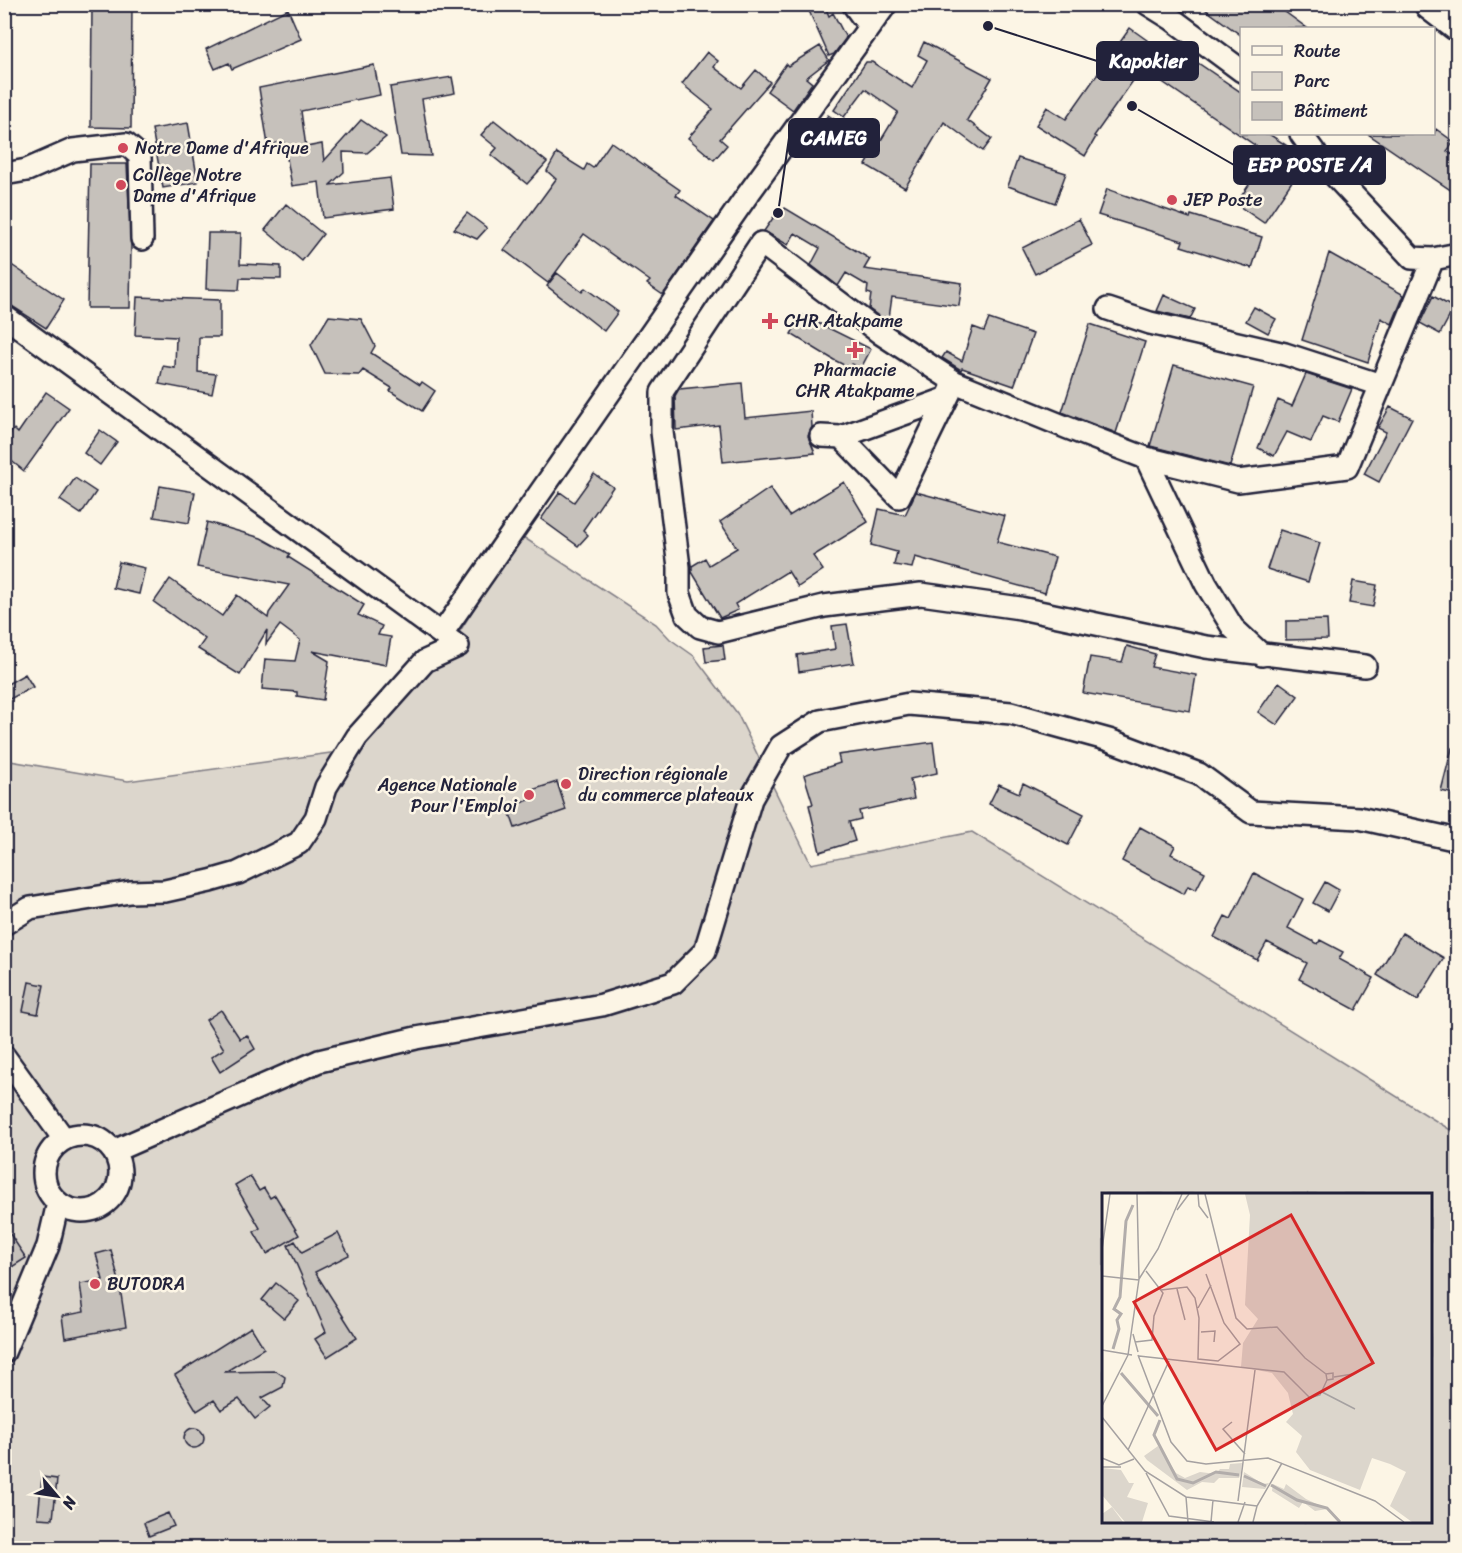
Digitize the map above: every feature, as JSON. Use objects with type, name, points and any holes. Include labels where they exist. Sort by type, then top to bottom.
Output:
[{"type":"main road","points":[[1432,4],[1458,24]]},
{"type":"street","points":[[853,4],[869,26]]},
{"type":"street","points":[[443,632],[746,196],[886,4]]},
{"type":"street","points":[[1148,4],[1240,70]]},
{"type":"street","points":[[1302,135],[1320,160],[1412,258],[1433,259],[1458,254]]},
{"type":"street","points":[[4,174],[27,170],[74,150],[126,144],[131,146],[141,156],[142,239]]},
{"type":"street","points":[[1365,666],[1206,647],[1020,608],[921,594],[824,606],[718,632],[700,627],[687,615],[679,593],[679,567],[663,432],[662,392],[761,243],[880,333],[950,391],[1146,458],[1238,482],[1347,468],[1433,259]]},
{"type":"street","points":[[1108,309],[1150,323],[1285,354],[1381,385]]},
{"type":"street","points":[[4,316],[162,433],[443,632],[458,646],[426,661],[357,737],[326,787],[316,818],[299,843],[238,873],[210,881],[165,891],[130,892],[30,908],[4,924]]},
{"type":"street","points":[[950,391],[899,496],[831,436],[950,391]]},
{"type":"street","points":[[1146,458],[1206,584],[1233,628],[1262,655]]},
{"type":"street","points":[[114,1151],[319,1061],[416,1038],[603,1005],[673,983],[705,951],[751,799],[781,746],[820,721],[909,704],[1011,713],[1109,740],[1199,774],[1251,812],[1359,818],[1458,840]]},
{"type":"street","points":[[4,1056],[64,1139]]},
{"type":"street","points":[[84,1134],[94,1136],[114,1151],[120,1169],[119,1182],[106,1203],[82,1211],[69,1209],[58,1203],[45,1184],[44,1173],[49,1153],[64,1139],[84,1134]]},
{"type":"street","points":[[4,1352],[48,1246],[58,1203]]},
{"type":"green space","points":[[520,535],[656,624],[670,639],[694,656],[737,713],[811,864],[972,832],[1457,1134],[1457,1548],[5,1548],[4,760],[128,781],[345,751],[397,707],[460,631]]},
{"type":"building","points":[[92,4],[132,4],[131,128],[91,127]]},
{"type":"building","points":[[806,4],[824,4],[829,16],[833,13],[846,38],[834,54],[829,56]]},
{"type":"building","points":[[1198,4],[1274,4],[1306,27],[1240,27],[1240,35]]},
{"type":"building","points":[[288,9],[301,39],[232,69],[229,63],[215,69],[206,49]]},
{"type":"building","points":[[1130,28],[1168,55],[1173,46],[1240,92],[1240,135],[1271,135],[1301,155],[1305,162],[1264,223],[1236,204],[1269,155],[1142,68],[1094,136],[1096,137],[1085,156],[1036,125],[1047,107],[1066,119]]},
{"type":"building","points":[[924,42],[992,78],[967,120],[992,139],[983,151],[944,122],[905,188],[866,165],[898,112],[865,89],[844,117],[834,110],[866,62],[872,62],[912,88],[927,60],[918,55]]},
{"type":"building","points":[[820,46],[829,60],[806,78],[812,83],[793,110],[767,91],[786,64],[788,66]]},
{"type":"building","points":[[707,52],[718,61],[714,67],[741,88],[756,70],[770,82],[720,139],[727,145],[714,160],[688,138],[713,109],[682,84]]},
{"type":"building","points":[[374,65],[380,95],[301,111],[306,147],[322,144],[324,161],[361,120],[386,137],[367,153],[343,152],[344,172],[330,185],[390,178],[394,209],[323,218],[319,182],[292,186],[284,142],[268,145],[259,88]]},
{"type":"building","points":[[452,77],[455,93],[422,99],[431,156],[401,155],[390,87]]},
{"type":"building","points":[[828,115],[840,123],[818,156],[800,144],[813,126],[818,129]]},
{"type":"building","points":[[494,120],[547,162],[527,184],[491,155],[497,148],[481,135]]},
{"type":"building","points":[[188,123],[198,182],[163,188],[152,129]]},
{"type":"building","points":[[1436,129],[1454,142],[1447,151],[1458,158],[1458,195],[1369,135],[1435,135]]},
{"type":"building","points":[[611,142],[680,190],[676,195],[714,221],[663,295],[647,284],[650,281],[584,234],[548,283],[504,250],[556,179],[547,171],[557,153],[584,170],[587,164],[593,168]]},
{"type":"building","points":[[1018,158],[1066,173],[1055,203],[1008,186]]},
{"type":"building","points":[[90,164],[127,164],[131,246],[130,308],[87,308]]},
{"type":"building","points":[[1107,189],[1190,218],[1191,215],[1262,237],[1252,268],[1181,246],[1183,241],[1098,215]]},
{"type":"building","points":[[286,204],[323,234],[302,261],[265,230]]},
{"type":"building","points":[[780,208],[784,210],[785,208],[870,259],[864,269],[962,283],[959,306],[892,297],[889,318],[880,317],[869,309],[871,294],[867,293],[868,286],[846,273],[838,286],[811,265],[820,248],[795,233],[788,245],[764,231]]},
{"type":"building","points":[[467,213],[487,228],[477,239],[454,229]]},
{"type":"building","points":[[1079,219],[1092,245],[1035,274],[1022,248]]},
{"type":"building","points":[[208,233],[241,233],[240,264],[281,266],[281,279],[240,278],[239,290],[206,289]]},
{"type":"building","points":[[1329,253],[1404,295],[1392,324],[1381,318],[1368,362],[1302,340]]},
{"type":"building","points":[[4,260],[64,300],[46,328],[4,301]]},
{"type":"building","points":[[557,273],[582,292],[585,288],[618,312],[604,331],[547,286]]},
{"type":"building","points":[[1164,295],[1195,309],[1190,319],[1157,311]]},
{"type":"building","points":[[1433,296],[1454,308],[1440,334],[1420,323]]},
{"type":"building","points":[[137,297],[220,300],[220,337],[199,337],[198,372],[216,374],[212,394],[159,384],[163,366],[175,368],[176,337],[135,335]]},
{"type":"building","points":[[1254,307],[1276,319],[1268,333],[1246,321]]},
{"type":"building","points":[[802,315],[871,349],[861,368],[852,364],[850,368],[791,334]]},
{"type":"building","points":[[329,316],[361,319],[375,346],[371,353],[420,385],[422,382],[435,391],[422,411],[390,391],[392,388],[363,370],[359,375],[325,374],[311,345]]},
{"type":"building","points":[[989,319],[1033,334],[1014,386],[962,368],[961,370],[942,358],[946,352],[962,361],[973,327],[984,331]]},
{"type":"building","points":[[1090,324],[1145,342],[1116,433],[1062,412]]},
{"type":"building","points":[[1174,365],[1253,387],[1230,466],[1150,446]]},
{"type":"building","points":[[1306,374],[1352,389],[1338,422],[1323,416],[1311,442],[1287,432],[1274,456],[1258,448],[1278,400],[1292,406]]},
{"type":"building","points":[[742,383],[745,418],[811,411],[812,427],[808,436],[815,453],[723,462],[719,425],[676,430],[675,396],[679,389]]},
{"type":"building","points":[[46,392],[69,408],[24,471],[4,455],[4,441],[14,429],[18,433]]},
{"type":"building","points":[[1390,407],[1412,418],[1379,482],[1364,474],[1386,432],[1378,428]]},
{"type":"building","points":[[100,430],[117,442],[100,465],[84,453]]},
{"type":"building","points":[[594,474],[613,487],[583,530],[588,535],[578,546],[541,519],[560,492],[574,502]]},
{"type":"building","points":[[75,478],[96,492],[81,514],[60,500]]},
{"type":"building","points":[[844,482],[868,522],[813,556],[823,570],[798,587],[788,571],[735,604],[738,610],[720,618],[692,572],[692,566],[705,558],[709,565],[737,548],[720,522],[770,488],[789,516]]},
{"type":"building","points":[[160,486],[195,492],[189,523],[154,517]]},
{"type":"building","points":[[916,492],[1005,516],[997,542],[1055,557],[1045,593],[915,557],[912,568],[894,565],[897,552],[871,545],[879,509],[905,515]]},
{"type":"building","points":[[207,522],[261,538],[290,554],[288,557],[364,605],[358,615],[382,626],[378,635],[391,637],[386,665],[312,651],[329,661],[323,700],[297,696],[297,692],[262,689],[265,659],[295,661],[300,640],[280,625],[266,644],[267,630],[240,675],[198,649],[205,639],[154,602],[170,579],[222,616],[237,595],[268,618],[269,613],[289,585],[197,567]]},
{"type":"building","points":[[1280,530],[1320,543],[1308,582],[1267,569]]},
{"type":"building","points":[[119,562],[145,568],[139,594],[113,588]]},
{"type":"building","points":[[1353,581],[1377,585],[1373,607],[1349,603]]},
{"type":"building","points":[[1327,620],[1328,639],[1286,640],[1286,621]]},
{"type":"building","points":[[847,624],[854,663],[799,672],[797,655],[835,649],[832,626]]},
{"type":"building","points":[[723,645],[725,660],[706,662],[704,647]]},
{"type":"building","points":[[1127,646],[1155,654],[1151,667],[1196,675],[1190,711],[1083,693],[1090,657],[1122,662]]},
{"type":"building","points":[[25,674],[33,687],[4,702],[4,686]]},
{"type":"building","points":[[1279,682],[1298,696],[1277,725],[1258,712]]},
{"type":"building","points":[[933,742],[937,773],[910,779],[914,799],[859,811],[861,819],[849,822],[855,841],[820,852],[809,805],[813,804],[804,775],[840,763],[838,755]]},
{"type":"building","points":[[1452,748],[1458,748],[1458,795],[1441,791]]},
{"type":"building","points":[[557,782],[566,810],[515,828],[508,808],[534,798],[532,790]]},
{"type":"building","points":[[1023,783],[1084,814],[1068,845],[989,804],[999,784],[1019,793]]},
{"type":"building","points":[[1140,827],[1175,846],[1171,854],[1205,872],[1196,890],[1188,886],[1184,894],[1122,861]]},
{"type":"building","points":[[1254,873],[1303,899],[1288,928],[1318,944],[1320,940],[1343,952],[1339,959],[1374,978],[1356,1010],[1299,979],[1307,963],[1267,942],[1257,960],[1214,937],[1225,916],[1231,919]]},
{"type":"building","points":[[1325,882],[1339,890],[1328,911],[1313,903]]},
{"type":"building","points":[[1402,933],[1444,958],[1418,1000],[1377,975]]},
{"type":"building","points":[[29,982],[44,985],[38,1014],[23,1011]]},
{"type":"building","points":[[221,1010],[240,1039],[247,1035],[255,1049],[220,1072],[211,1057],[224,1049],[206,1020]]},
{"type":"building","points":[[250,1176],[259,1191],[264,1188],[270,1198],[275,1195],[299,1235],[267,1254],[254,1232],[260,1228],[235,1185]]},
{"type":"building","points":[[4,1225],[26,1258],[4,1272]]},
{"type":"building","points":[[338,1233],[349,1255],[315,1272],[357,1338],[327,1357],[315,1339],[326,1332],[288,1245],[295,1241],[302,1252]]},
{"type":"building","points":[[111,1250],[119,1281],[126,1327],[65,1338],[62,1316],[84,1312],[80,1284],[103,1280],[96,1254]]},
{"type":"building","points":[[276,1283],[299,1301],[284,1319],[262,1300]]},
{"type":"building","points":[[251,1327],[264,1348],[225,1372],[276,1371],[285,1377],[283,1387],[262,1398],[270,1407],[255,1419],[239,1399],[221,1410],[214,1400],[197,1411],[175,1375]]},
{"type":"building","points":[[194,1428],[201,1431],[204,1438],[201,1445],[194,1448],[187,1445],[184,1438],[187,1431]]},
{"type":"building","points":[[42,1477],[57,1479],[53,1519],[38,1518]]},
{"type":"building","points":[[168,1513],[174,1526],[149,1536],[144,1523]]},
{"type":"place","name":"Kapokier","points":[[988,26]]},
{"type":"place","name":"EEP POSTE /A","points":[[1132,106]]},
{"type":"place","name":"Notre Dame d'Afrique","points":[[123,148]]},
{"type":"place","name":"Collège Notre Dame d'Afrique","points":[[121,185]]},
{"type":"place","name":"JEP Poste","points":[[1172,200]]},
{"type":"place","name":"CAMEG","points":[[778,213]]},
{"type":"place","name":"CHR Atakpame","points":[[770,321]]},
{"type":"place","name":"Pharmacie CHR Atakpame","points":[[855,350]]},
{"type":"place","name":"Direction régionale du commerce plateaux","points":[[566,784]]},
{"type":"place","name":"Agence Nationale Pour l'Emploi","points":[[529,795]]},
{"type":"place","name":"BUTODRA","points":[[95,1284]]}]
